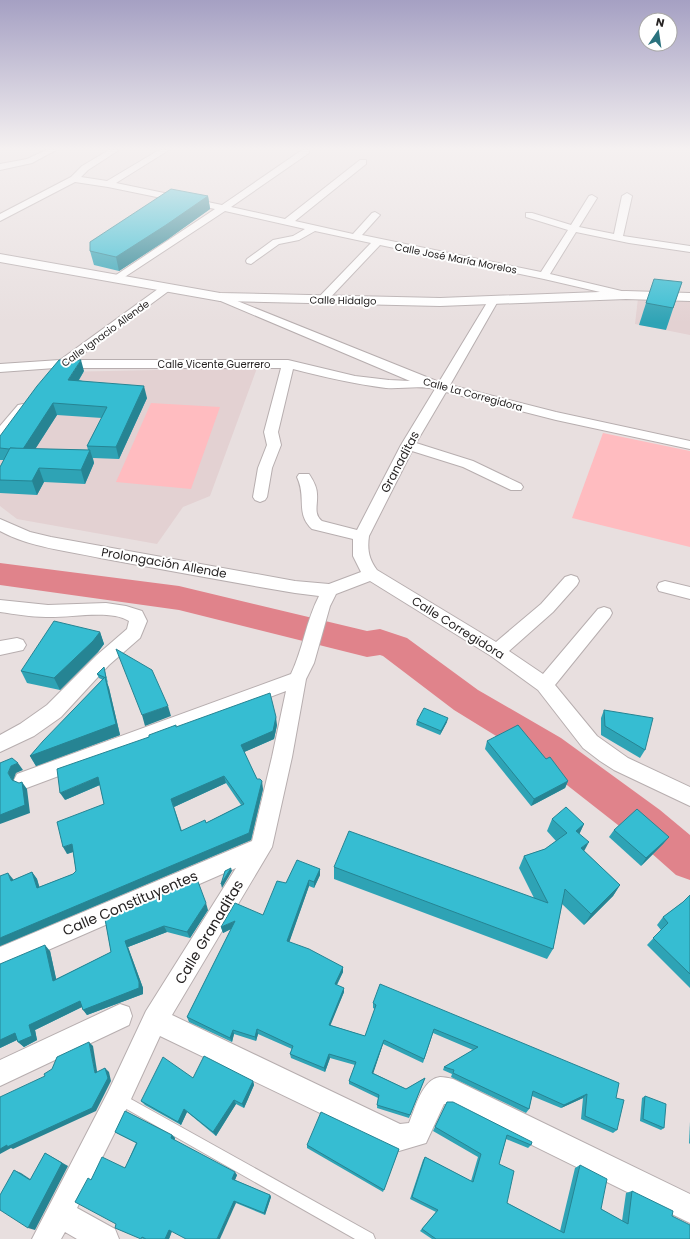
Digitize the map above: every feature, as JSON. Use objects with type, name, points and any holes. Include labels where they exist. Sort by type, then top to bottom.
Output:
[{"type":"main road","name":"Calle Hidalgo","points":[[1,259],[220,297],[322,300],[493,301],[626,296],[690,297]]},
{"type":"street","points":[[0,218],[19,208]]},
{"type":"street","name":"Calle José María Morelos","points":[[223,208],[286,223],[544,276],[626,296]]},
{"type":"street","points":[[117,279],[223,208]]},
{"type":"street","points":[[286,223],[305,208]]},
{"type":"street","points":[[544,276],[586,208]]},
{"type":"street","points":[[618,237],[625,208]]},
{"type":"street","points":[[355,237],[376,215]]},
{"type":"street","points":[[529,215],[573,228],[690,249]]},
{"type":"street","points":[[251,261],[276,242],[296,238],[313,228]]},
{"type":"street","points":[[322,300],[378,242]]},
{"type":"street","name":"Calle Ignacio Allende","points":[[52,375],[61,364],[166,288]]},
{"type":"street","name":"Calle La Corregidora","points":[[220,297],[426,383],[556,416],[690,445]]},
{"type":"street","name":"Granaditas","points":[[371,574],[361,559],[359,548],[360,536],[408,446],[493,301]]},
{"type":"street","name":"Calle Vicente Guerrero","points":[[0,368],[61,364],[288,364],[386,383],[426,383]]},
{"type":"street","points":[[260,497],[265,468],[274,445],[271,432],[288,364]]},
{"type":"street","points":[[0,434],[32,398]]},
{"type":"street","points":[[408,446],[468,464],[516,487]]},
{"type":"street","points":[[304,477],[310,495],[308,510],[309,517],[312,522],[317,525],[360,536]]},
{"type":"street","name":"Prolongación Allende","points":[[3,529],[86,550],[316,591],[330,590]]},
{"type":"street","points":[[330,590],[371,574]]},
{"type":"street","name":"Calle Corregidora","points":[[371,574],[497,651],[544,684],[590,742],[621,764],[690,797]]},
{"type":"street","points":[[497,651],[547,608],[572,581]]},
{"type":"street","points":[[666,587],[690,593]]},
{"type":"street","name":"Calle Granaditas","points":[[46,1239],[118,1098],[155,1020],[261,847],[282,757],[297,679],[312,643],[322,606],[330,590]]},
{"type":"street","points":[[0,606],[55,611],[114,609],[136,616],[138,621],[134,633],[103,660],[54,711],[27,730],[0,744]]},
{"type":"street","points":[[544,684],[562,665],[604,613]]},
{"type":"street","points":[[24,780],[297,679]]},
{"type":"street","name":"Calle Constituyentes","points":[[0,959],[261,847]]},
{"type":"street","points":[[0,1073],[120,1016]]},
{"type":"street","points":[[155,1020],[399,1138],[417,1134],[435,1095],[440,1090],[453,1092],[690,1210]]},
{"type":"street","points":[[59,1213],[105,1239]]},
{"type":"lane","points":[[118,1098],[368,1239]]},
{"type":"shaded area","points":[[638,298],[690,298],[690,335],[635,324]]},
{"type":"shaded area","points":[[257,368],[210,496],[183,507],[157,544],[17,519],[0,506],[0,447],[59,372]]},
{"type":"shaded area","points":[[151,403],[220,407],[191,489],[116,482]]},
{"type":"shaded area","points":[[603,433],[690,451],[690,547],[572,518]]},
{"type":"building","points":[[142,208],[191,208],[116,257],[90,251],[90,242]]},
{"type":"building","points":[[654,279],[682,282],[673,308],[646,303]]},
{"type":"building","points":[[59,360],[81,360],[68,380],[144,386],[116,447],[87,446],[107,407],[53,403],[23,449],[0,448],[0,436],[37,386]]},
{"type":"building","points":[[10,448],[90,450],[81,470],[39,468],[32,481],[0,480],[0,467]]},
{"type":"building","points":[[54,621],[100,632],[93,641],[54,678],[21,671]]},
{"type":"building","points":[[116,649],[152,670],[168,706],[142,715]]},
{"type":"building","points":[[104,667],[106,678],[97,674]]},
{"type":"building","points":[[105,677],[116,724],[30,756],[43,741]]},
{"type":"building","points":[[270,693],[276,717],[273,731],[241,745],[257,779],[262,781],[249,833],[0,938],[0,876],[8,873],[11,881],[32,872],[37,888],[73,874],[76,871],[72,844],[63,847],[57,822],[104,804],[98,777],[60,793],[57,769],[149,737],[149,735],[176,725],[176,727]],"holes":[[[224,776],[244,804],[206,823],[205,820],[181,831],[171,799]]]},
{"type":"building","points":[[424,708],[448,718],[441,731],[417,721]]},
{"type":"building","points":[[604,710],[653,718],[645,750],[605,726]]},
{"type":"building","points":[[518,725],[546,759],[550,757],[568,781],[534,799],[487,741]]},
{"type":"building","points":[[12,758],[18,763],[11,766],[8,773],[12,780],[19,783],[22,782],[25,805],[0,815],[0,763]]},
{"type":"building","points":[[566,807],[584,824],[576,831],[589,842],[581,848],[620,885],[591,914],[565,889],[553,949],[334,867],[349,831],[548,903],[524,856],[545,849],[567,833],[552,819]]},
{"type":"building","points":[[637,809],[669,837],[646,858],[614,830]]},
{"type":"building","points":[[297,860],[320,869],[314,882],[309,880],[287,941],[309,949],[343,967],[335,984],[344,988],[329,1025],[365,1036],[376,1005],[373,1003],[380,984],[619,1083],[616,1098],[624,1100],[617,1130],[585,1116],[587,1094],[564,1105],[533,1091],[529,1109],[453,1073],[454,1070],[444,1067],[478,1047],[434,1029],[424,1059],[384,1040],[372,1073],[406,1089],[425,1078],[410,1115],[377,1105],[379,1095],[349,1081],[356,1062],[329,1054],[324,1068],[290,1054],[293,1046],[257,1029],[255,1037],[233,1030],[230,1038],[187,1017],[235,921],[221,927],[235,903],[263,915],[277,881],[286,883]]},
{"type":"building","points":[[231,868],[221,884],[225,871]]},
{"type":"building","points":[[197,879],[206,903],[187,932],[164,926],[125,941],[139,982],[139,988],[83,1010],[80,1001],[29,1025],[32,1036],[18,1042],[15,1033],[0,1040],[0,964],[45,945],[53,981],[111,952],[105,919]]},
{"type":"building","points":[[690,895],[690,974],[653,938],[668,923],[663,917]]},
{"type":"building","points":[[89,1042],[95,1073],[105,1068],[108,1078],[92,1108],[0,1149],[0,1097],[45,1076],[44,1074],[52,1069],[57,1057]]},
{"type":"building","points":[[204,1056],[253,1081],[242,1104],[234,1100],[213,1132],[184,1109],[178,1122],[141,1101],[163,1057],[193,1078]]},
{"type":"building","points":[[645,1096],[666,1104],[664,1128],[643,1119]]},
{"type":"building","points":[[447,1102],[453,1102],[532,1142],[531,1145],[507,1135],[499,1164],[514,1171],[507,1203],[564,1233],[580,1165],[607,1179],[601,1209],[628,1224],[632,1191],[673,1211],[672,1216],[690,1225],[690,1239],[436,1239],[422,1229],[438,1210],[412,1197],[425,1157],[473,1182],[481,1154],[435,1127]]},
{"type":"building","points":[[125,1111],[172,1135],[171,1138],[235,1172],[232,1179],[270,1195],[264,1213],[234,1201],[217,1239],[186,1239],[169,1230],[165,1239],[146,1239],[142,1237],[141,1239],[115,1228],[116,1224],[75,1202],[88,1178],[91,1180],[102,1157],[125,1168],[137,1143],[115,1132]]},
{"type":"building","points":[[321,1112],[399,1149],[384,1190],[307,1145]]},
{"type":"building","points":[[45,1153],[62,1163],[28,1228],[0,1210],[0,1195],[14,1170],[30,1180]]},
{"type":"waterway","points":[[0,574],[179,598],[367,644],[380,642],[395,647],[466,700],[548,749],[646,823],[690,861]]}]
